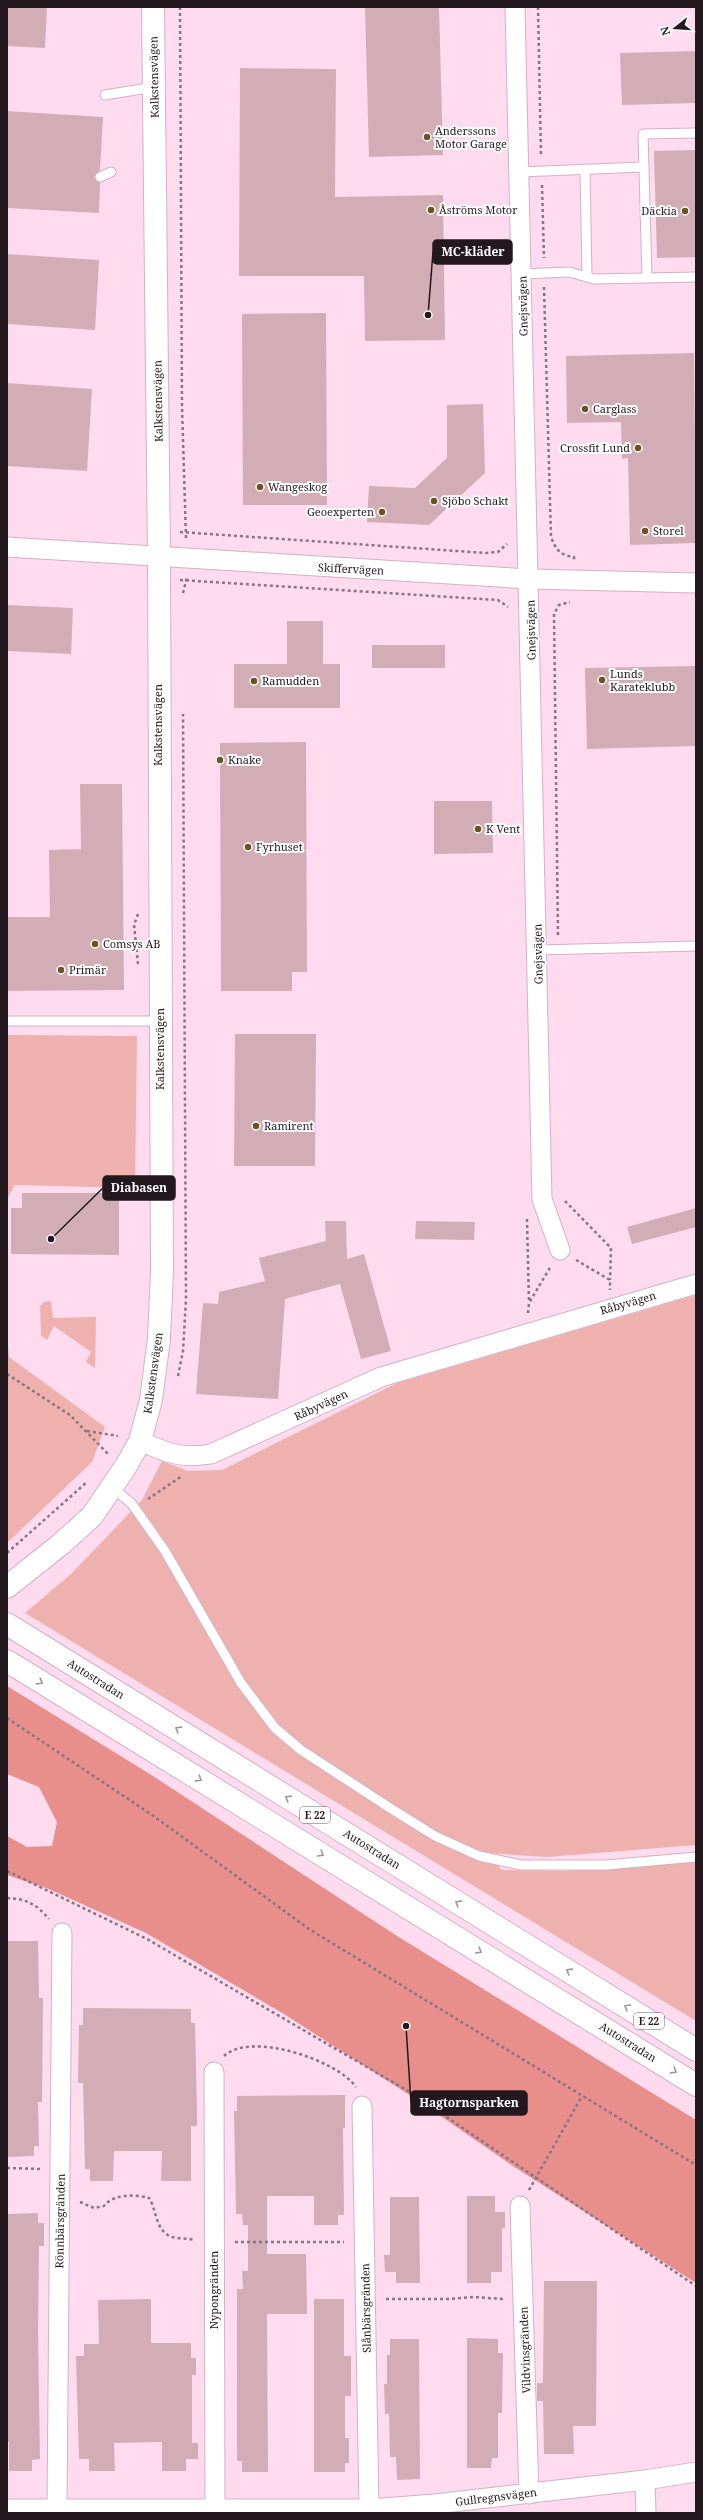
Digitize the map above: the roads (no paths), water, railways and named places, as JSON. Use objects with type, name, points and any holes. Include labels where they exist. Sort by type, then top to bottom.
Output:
[{"type":"main road","name":"Kalkstensvägen","points":[[140,1441],[151,1400],[159,1339],[162,1270],[159,557],[154,7]]},
{"type":"main road","points":[[7,1587],[61,1544],[92,1516],[112,1469],[140,1441]]},
{"type":"main road","name":"Autostradan","points":[[7,1624],[696,2050]]},
{"type":"main road","name":"Autostradan","points":[[7,1661],[696,2085]]},
{"type":"street","name":"Gnejsvägen","points":[[515,7],[530,579],[542,1199],[560,1250]]},
{"type":"street","name":"Skiffervägen","points":[[7,547],[530,579],[696,582]]},
{"type":"street","name":"Råbyvägen","points":[[140,1441],[175,1456],[190,1457],[210,1454],[381,1377],[610,1308],[696,1284]]},
{"type":"street","name":"Rönnbärsgränden","points":[[57,2508],[61,2199],[62,1933]]},
{"type":"street","name":"Nypongränden","points":[[214,2072],[215,2507]]},
{"type":"street","name":"Slånbärsgränden","points":[[362,2106],[369,2509]]},
{"type":"street","name":"Vildvinsgränden","points":[[520,2206],[529,2494]]},
{"type":"street","name":"Gullregnsvägen","points":[[7,2509],[57,2508],[99,2511],[215,2507],[341,2511],[436,2504],[529,2494],[645,2480],[696,2472]]},
{"type":"street","points":[[645,2480],[646,2513]]},
{"type":"lane","points":[[108,94],[154,87]]},
{"type":"lane","points":[[647,278],[643,134],[696,133]]},
{"type":"lane","points":[[519,172],[644,167]]},
{"type":"lane","points":[[585,169],[587,277]]},
{"type":"lane","points":[[100,177],[111,172]]},
{"type":"lane","points":[[522,274],[569,272],[587,277],[696,277]]},
{"type":"lane","points":[[538,950],[696,946]]},
{"type":"lane","points":[[7,1022],[160,1021]]},
{"type":"lane","points":[[112,1469],[132,1504],[165,1551],[241,1683],[275,1728],[301,1750],[435,1836],[479,1856],[521,1865],[606,1865],[696,1857]]},
{"type":"place","name":"Anderssons Motor Garage","points":[[427,137]]},
{"type":"place","name":"Åströms Motor","points":[[431,210]]},
{"type":"place","name":"Däckia","points":[[685,211]]},
{"type":"place","name":"MC-kläder","points":[[428,315]]},
{"type":"place","name":"Carglass","points":[[585,409]]},
{"type":"place","name":"Crossfit Lund","points":[[638,448]]},
{"type":"place","name":"Wangeskog","points":[[260,487]]},
{"type":"place","name":"Sjöbo Schakt","points":[[434,501]]},
{"type":"place","name":"Geoexperten","points":[[382,512]]},
{"type":"place","name":"Storel","points":[[645,531]]},
{"type":"place","name":"Lunds Karateklubb","points":[[602,680]]},
{"type":"place","name":"Ramudden","points":[[254,681]]},
{"type":"place","name":"Knake","points":[[220,760]]},
{"type":"place","name":"K Vent","points":[[478,829]]},
{"type":"place","name":"Fyrhuset","points":[[248,847]]},
{"type":"place","name":"Comsys AB","points":[[95,944]]},
{"type":"place","name":"Primär","points":[[61,970]]},
{"type":"place","name":"Ramirent","points":[[256,1126]]},
{"type":"place","name":"Diabasen","points":[[51,1239]]},
{"type":"place","name":"Hagtornsparken","points":[[406,2026]]}]
